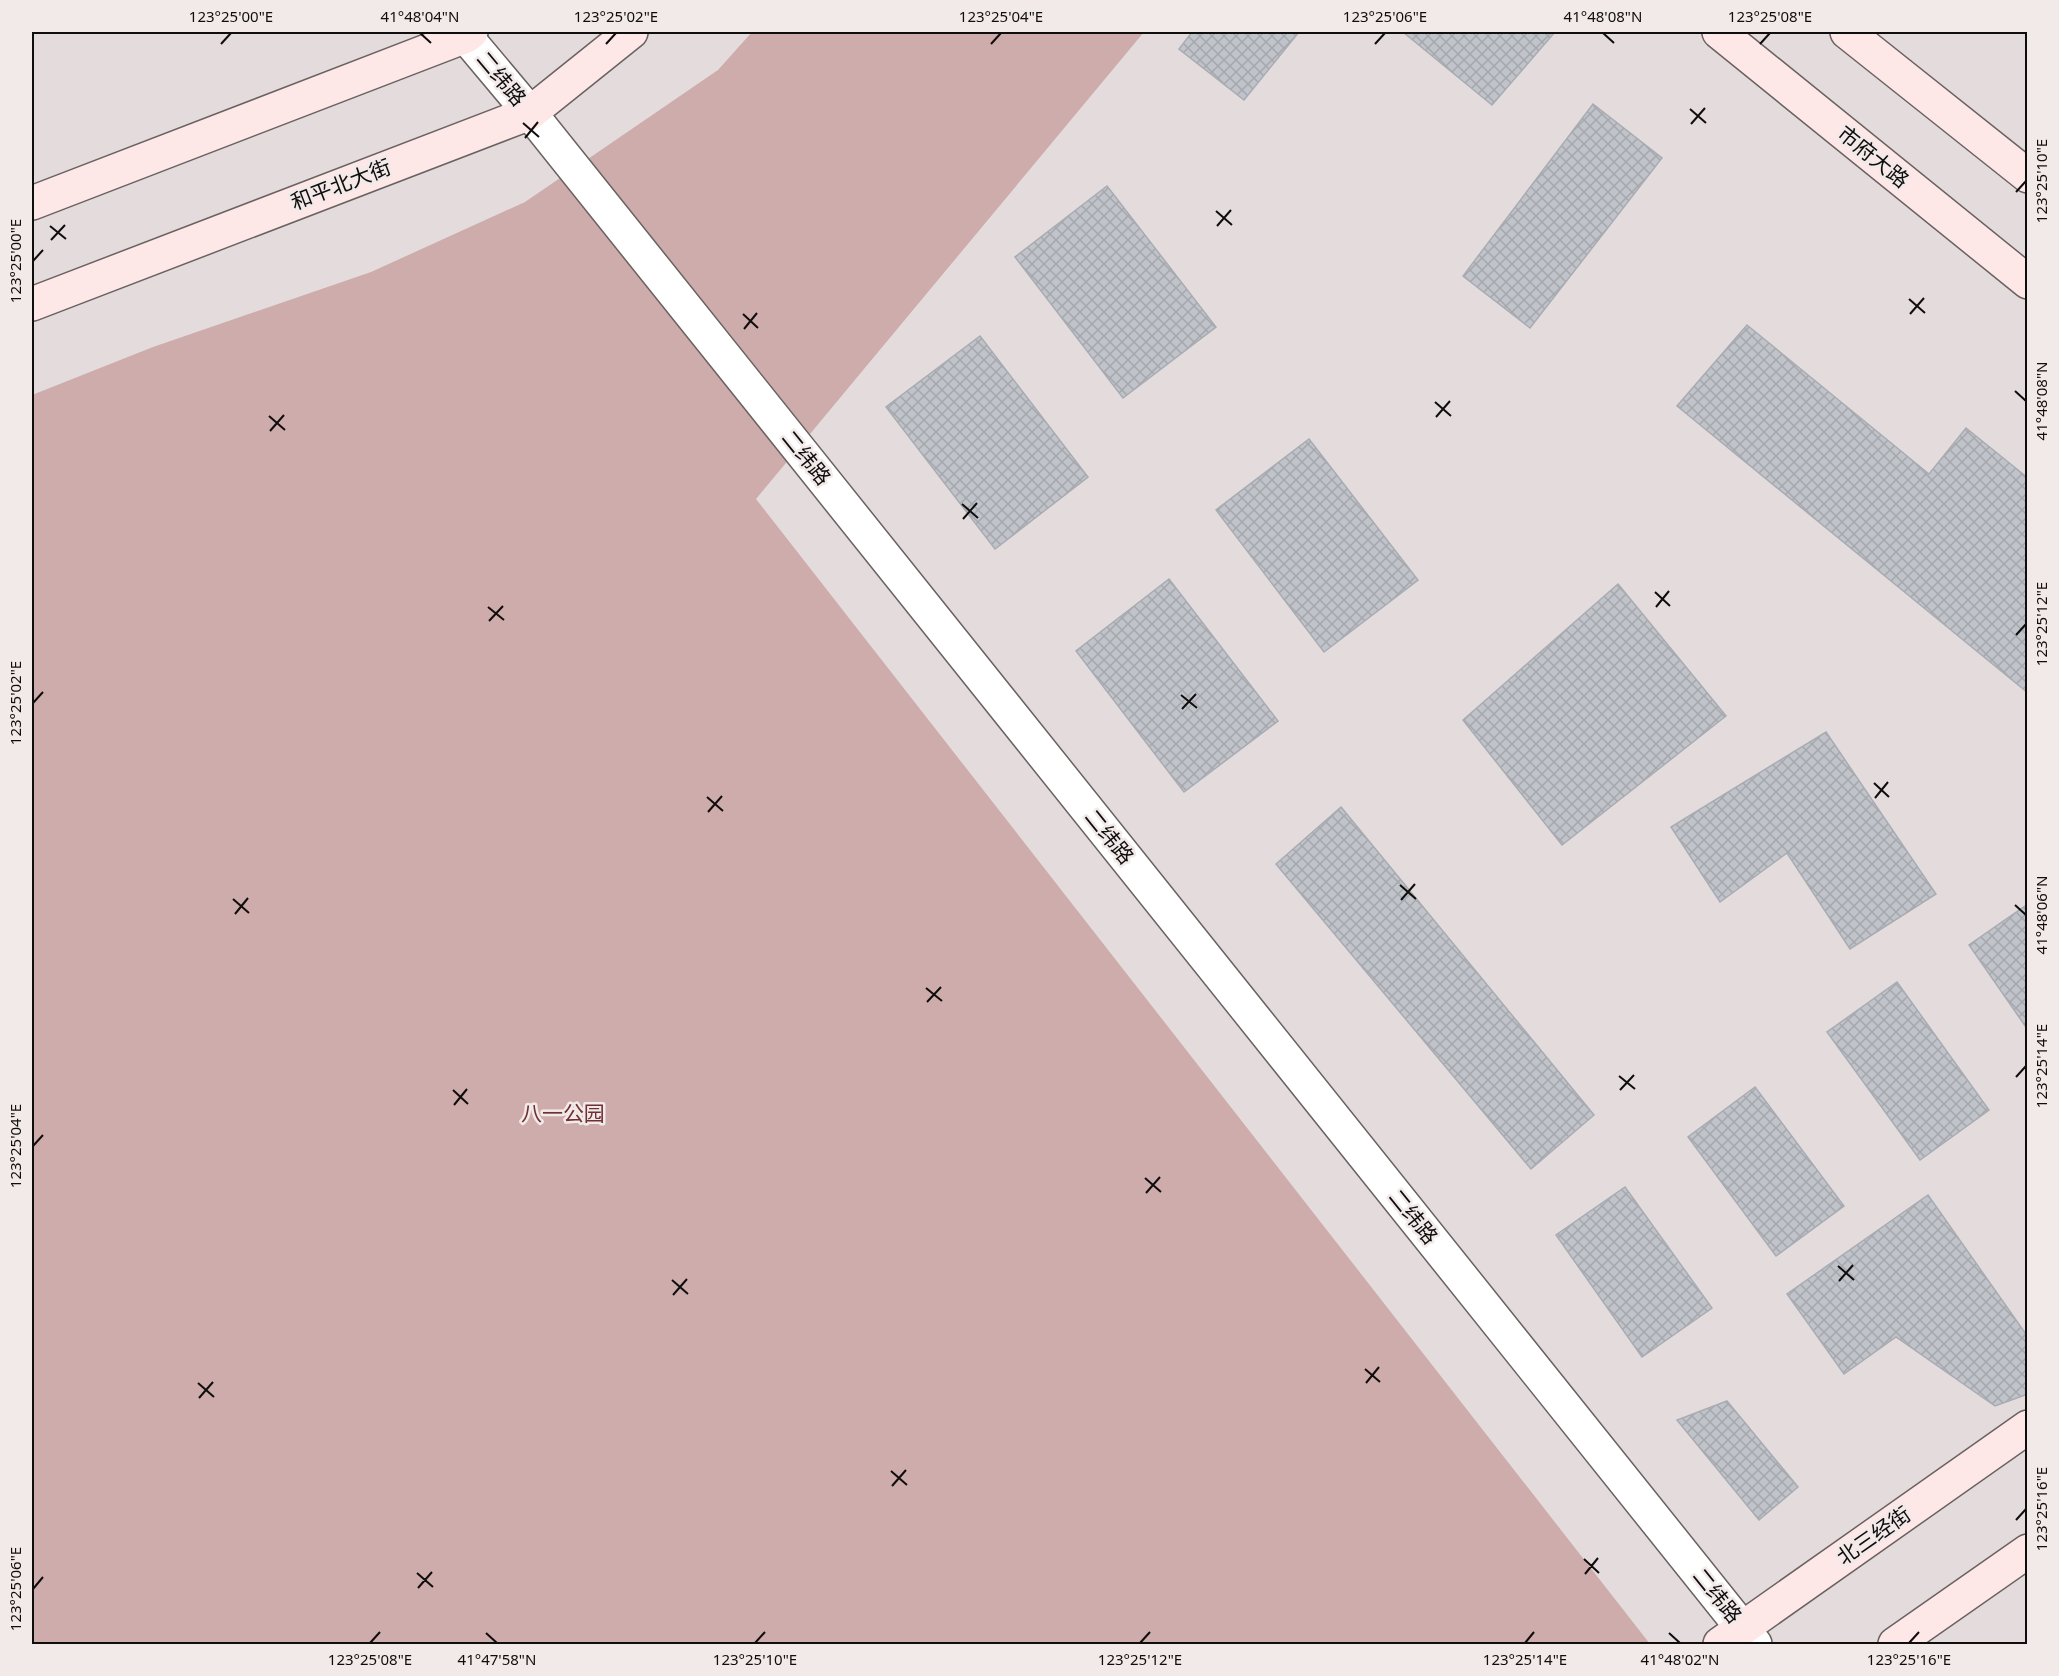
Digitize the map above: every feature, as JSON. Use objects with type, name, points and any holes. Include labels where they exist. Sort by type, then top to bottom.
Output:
[{"type":"main road","name":"和平北大街","points":[[32,304],[530,113],[631,32]]},
{"type":"main road","name":"市府大路","points":[[1719,32],[2028,282]]},
{"type":"main road","points":[[1847,32],[2028,176]]},
{"type":"main road","points":[[32,203],[466,33]]},
{"type":"main road","name":"北三经街","points":[[1739,1639],[2028,1427]]},
{"type":"main road","points":[[1895,1644],[2028,1551]]},
{"type":"street","name":"二纬路","points":[[466,33],[1739,1639]]},
{"type":"green space","name":"八一公园","points":[[752,32],[1144,32],[756,499],[1650,1644],[32,1644],[32,395],[153,347],[371,272],[525,202],[718,70]]},
{"type":"building","points":[[1192,32],[1299,32],[1244,100],[1179,49]]},
{"type":"building","points":[[1403,32],[1555,32],[1492,105]]},
{"type":"building","points":[[1593,104],[1662,158],[1530,328],[1463,276]]},
{"type":"building","points":[[1107,186],[1216,327],[1123,398],[1015,257]]},
{"type":"building","points":[[1747,325],[1929,474],[1966,428],[2028,478],[2028,693],[1677,406]]},
{"type":"building","points":[[980,336],[1088,477],[995,549],[886,407]]},
{"type":"building","points":[[1309,439],[1418,580],[1324,652],[1216,510]]},
{"type":"building","points":[[1169,579],[1278,721],[1184,792],[1076,651]]},
{"type":"building","points":[[1618,584],[1726,716],[1562,845],[1463,720]]},
{"type":"building","points":[[1826,732],[1936,894],[1850,949],[1787,853],[1720,902],[1671,827]]},
{"type":"building","points":[[1341,807],[1594,1115],[1531,1169],[1276,864]]},
{"type":"building","points":[[2028,904],[2028,1030],[1969,945]]},
{"type":"building","points":[[1897,982],[1989,1110],[1920,1160],[1827,1032]]},
{"type":"building","points":[[1755,1087],[1844,1206],[1776,1256],[1688,1137]]},
{"type":"building","points":[[1625,1187],[1712,1308],[1642,1357],[1556,1235]]},
{"type":"building","points":[[1928,1195],[2028,1337],[2028,1394],[1995,1406],[1896,1337],[1844,1374],[1787,1294]]},
{"type":"building","points":[[1727,1401],[1798,1487],[1759,1520],[1677,1420]]}]
